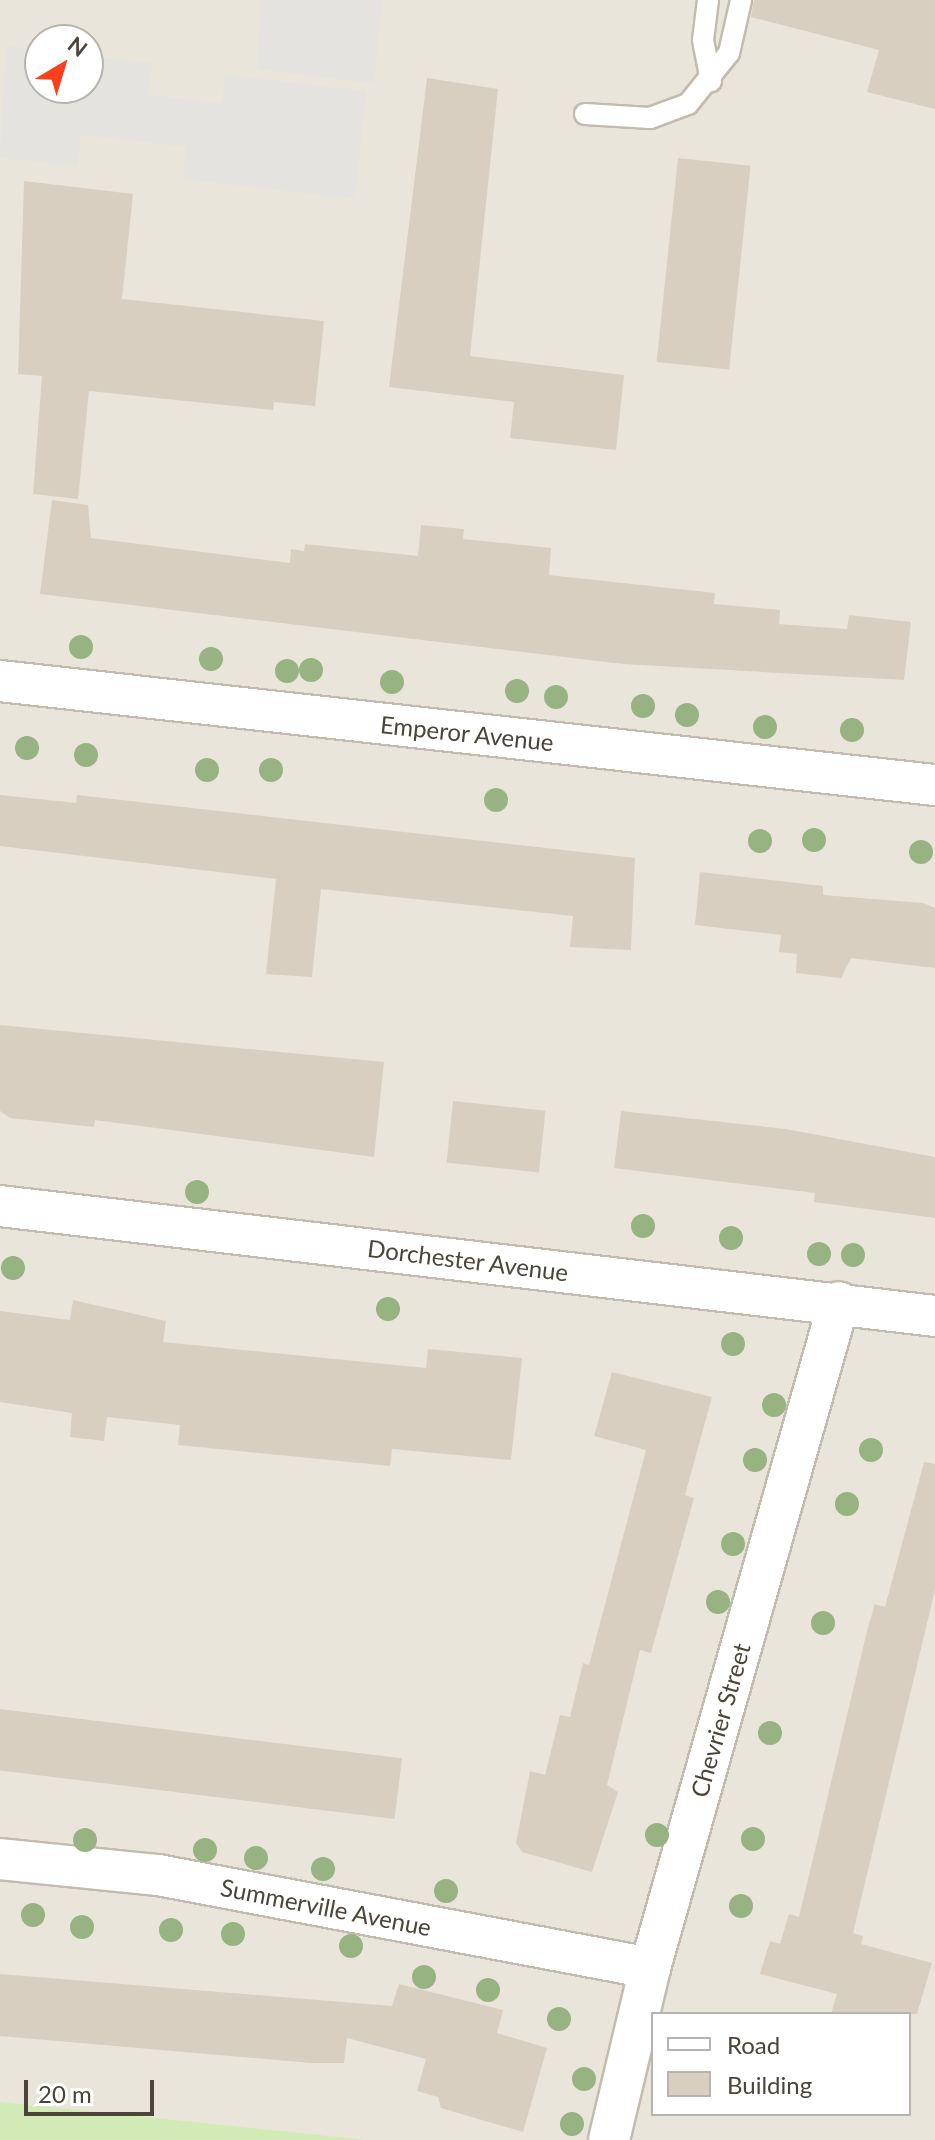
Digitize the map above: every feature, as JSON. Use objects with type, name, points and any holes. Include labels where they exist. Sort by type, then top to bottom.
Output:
[{"type":"street","name":"Emperor Avenue","points":[[0,681],[935,785]]},
{"type":"street","name":"Dorchester Avenue","points":[[0,1206],[839,1302],[935,1316]]},
{"type":"street","name":"Chevrier Street","points":[[609,2140],[650,1968],[839,1302]]},
{"type":"street","name":"Summerville Avenue","points":[[0,1859],[158,1875],[650,1968]]},
{"type":"lane","points":[[708,0],[703,40],[711,81]]},
{"type":"lane","points":[[585,114],[650,118],[688,104],[711,81],[729,53],[741,0]]},
{"type":"shaded area","points":[[0,0],[935,0],[935,2140],[0,2140]]},
{"type":"shaded area","points":[[261,0],[382,0],[374,84],[257,69]]},
{"type":"shaded area","points":[[6,46],[24,48],[24,104],[104,104],[104,58],[152,63],[148,95],[222,103],[225,75],[366,91],[355,199],[183,179],[186,147],[81,135],[77,166],[0,158]]},
{"type":"green space","points":[[0,2102],[366,2140],[0,2140]]},
{"type":"building","points":[[754,0],[935,0],[935,109],[867,92],[879,50],[751,17]]},
{"type":"building","points":[[427,78],[498,89],[470,356],[624,375],[616,450],[510,438],[514,402],[389,387]]},
{"type":"building","points":[[678,158],[751,166],[729,370],[657,362]]},
{"type":"building","points":[[24,181],[133,194],[122,299],[324,321],[315,406],[274,402],[273,410],[89,391],[78,499],[33,494],[42,376],[18,374]]},
{"type":"building","points":[[52,500],[88,505],[91,538],[290,563],[291,549],[304,551],[305,544],[418,556],[421,525],[464,529],[463,539],[551,548],[549,575],[715,593],[714,604],[780,610],[779,624],[847,629],[849,615],[911,622],[904,680],[623,664],[40,594]]},
{"type":"building","points":[[0,795],[76,803],[77,795],[635,858],[631,950],[570,947],[573,916],[321,889],[312,977],[266,974],[276,879],[0,846]]},
{"type":"building","points":[[700,872],[823,886],[823,895],[923,903],[935,908],[935,968],[851,958],[841,978],[796,973],[797,954],[779,952],[781,935],[695,925]]},
{"type":"building","points":[[0,1025],[384,1062],[374,1157],[95,1120],[94,1127],[10,1118],[0,1111]]},
{"type":"building","points":[[453,1101],[545,1111],[539,1172],[447,1163]]},
{"type":"building","points":[[621,1111],[786,1129],[935,1157],[935,1218],[814,1202],[815,1193],[614,1168]]},
{"type":"building","points":[[73,1300],[166,1321],[163,1342],[426,1368],[428,1349],[522,1358],[511,1460],[392,1449],[390,1466],[178,1445],[180,1425],[107,1417],[104,1441],[70,1437],[72,1413],[0,1402],[0,1311],[70,1320]]},
{"type":"building","points":[[612,1372],[712,1397],[685,1495],[694,1498],[651,1653],[640,1650],[607,1785],[618,1792],[592,1872],[522,1852],[516,1843],[530,1771],[545,1775],[560,1715],[570,1717],[583,1663],[589,1665],[646,1450],[594,1436]]},
{"type":"building","points":[[924,1462],[935,1464],[935,1590],[853,1933],[863,1936],[861,1944],[932,1963],[917,2014],[832,2012],[837,1994],[760,1974],[770,1941],[780,1944],[789,1914],[799,1917],[868,1627],[875,1604],[885,1607]]},
{"type":"building","points":[[0,1709],[402,1758],[395,1819],[0,1770]]},
{"type":"building","points":[[0,1974],[392,2006],[399,1984],[503,2010],[497,2033],[547,2048],[523,2132],[441,2108],[438,2097],[417,2091],[426,2059],[347,2038],[344,2063],[312,2063],[0,2036]]}]
